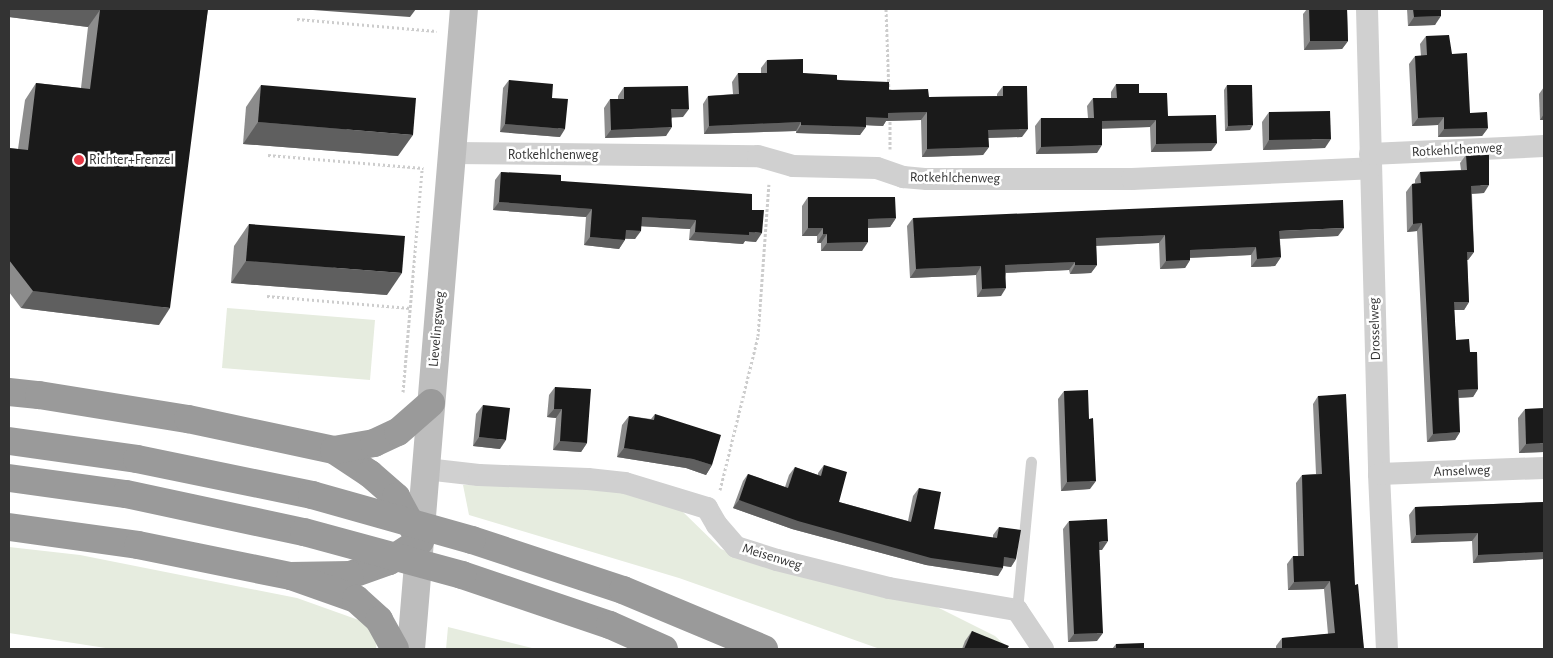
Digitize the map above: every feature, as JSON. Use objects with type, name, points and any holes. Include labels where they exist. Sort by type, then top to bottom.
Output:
[{"type":"highway","points":[[9,392],[188,418],[334,450],[370,474],[396,497],[420,541],[388,561],[350,575],[291,576]]},
{"type":"highway","points":[[334,450],[374,443],[398,432],[431,403]]},
{"type":"highway","points":[[9,441],[137,459],[312,495],[472,540],[623,590],[764,649]]},
{"type":"highway","points":[[9,478],[126,494],[266,524],[462,575],[610,626],[664,649]]},
{"type":"highway","points":[[9,527],[138,544],[291,576],[356,599],[379,620],[395,649]]},
{"type":"street","name":"Drosselweg","points":[[1367,9],[1379,474],[1387,649]]},
{"type":"street","name":"Lievelingsweg","points":[[410,649],[463,21]]},
{"type":"street","name":"Rotkehlchenweg","points":[[451,161],[491,154],[758,156],[793,166],[877,168],[903,177],[928,179],[1132,180],[1544,146]]},
{"type":"street","name":"Amselweg","points":[[1379,474],[1544,468]]},
{"type":"street","points":[[426,469],[479,475],[588,479],[625,483],[708,508]]},
{"type":"street","name":"Meisenweg","points":[[708,508],[717,525],[736,546],[777,560],[889,588],[1017,610]]},
{"type":"street","points":[[1017,610],[1043,649]]},
{"type":"lane","points":[[1017,610],[1031,462]]},
{"type":"path","points":[[886,9],[890,101]]},
{"type":"path","points":[[297,20],[463,21]]},
{"type":"path","points":[[890,111],[890,172]]},
{"type":"path","points":[[268,155],[451,161]]},
{"type":"path","points":[[708,508],[717,500],[758,336],[766,207],[772,160]]},
{"type":"path","points":[[267,296],[439,310]]},
{"type":"shaded area","points":[[227,308],[375,320],[370,380],[222,368]]},
{"type":"shaded area","points":[[463,485],[607,487],[682,511],[721,549],[741,557],[929,603],[995,636],[1009,649],[880,649],[679,578],[469,515]]},
{"type":"shaded area","points":[[9,547],[80,555],[297,598],[367,623],[377,639],[376,649],[112,649],[9,633]]},
{"type":"shaded area","points":[[448,627],[536,649],[446,649]]},
{"type":"building","points":[[92,9],[208,9],[170,308],[33,291],[9,260],[9,148],[28,150],[36,83],[90,89],[100,10]]},
{"type":"building","points":[[1309,9],[1347,9],[1348,41],[1310,41]]},
{"type":"building","points":[[1413,9],[1441,9],[1441,16],[1414,17]]},
{"type":"building","points":[[1449,35],[1452,54],[1467,53],[1470,113],[1487,112],[1488,128],[1444,129],[1444,117],[1418,118],[1415,56],[1427,55],[1426,36]]},
{"type":"building","points":[[803,59],[803,73],[837,75],[837,80],[889,82],[889,90],[928,89],[929,97],[1003,96],[1003,86],[1027,86],[1028,129],[988,130],[989,147],[927,149],[927,112],[888,113],[888,118],[866,117],[866,127],[801,125],[801,122],[709,126],[708,96],[739,94],[738,73],[767,73],[767,60]]},
{"type":"building","points":[[509,80],[553,84],[552,98],[568,99],[565,129],[505,124]]},
{"type":"building","points":[[1116,84],[1139,84],[1139,93],[1167,93],[1168,116],[1216,115],[1217,143],[1156,144],[1156,120],[1102,121],[1102,145],[1041,147],[1041,118],[1094,118],[1093,98],[1117,98]]},
{"type":"building","points":[[261,85],[416,98],[413,135],[258,122]]},
{"type":"building","points":[[1227,85],[1252,85],[1253,125],[1228,126]]},
{"type":"building","points":[[688,86],[689,109],[671,109],[672,127],[611,130],[610,99],[624,99],[624,87]]},
{"type":"building","points":[[1330,111],[1331,139],[1269,140],[1269,112]]},
{"type":"building","points":[[1489,154],[1489,185],[1471,186],[1474,252],[1467,252],[1469,302],[1454,302],[1456,340],[1469,339],[1470,352],[1477,352],[1478,389],[1458,390],[1460,432],[1433,434],[1422,223],[1413,224],[1412,184],[1421,183],[1420,172],[1467,170],[1466,155]]},
{"type":"building","points":[[501,172],[561,175],[561,181],[752,194],[752,210],[764,210],[762,233],[749,232],[749,235],[695,232],[696,220],[642,217],[641,231],[626,230],[625,240],[590,237],[592,209],[499,202]]},
{"type":"building","points":[[808,197],[895,197],[896,218],[868,219],[868,242],[827,243],[827,234],[823,234],[823,228],[808,228]]},
{"type":"building","points":[[1343,200],[1344,228],[1279,231],[1281,257],[1257,259],[1256,247],[1190,250],[1190,260],[1166,261],[1165,235],[1096,238],[1097,265],[1075,265],[1075,262],[1005,265],[1006,288],[982,289],[981,266],[916,269],[913,218]]},
{"type":"building","points":[[249,224],[405,236],[402,273],[246,261]]},
{"type":"building","points":[[555,387],[591,389],[587,443],[560,441],[562,409],[554,409]]},
{"type":"building","points":[[1088,390],[1089,419],[1093,418],[1096,481],[1067,482],[1064,391]]},
{"type":"building","points":[[1346,394],[1355,585],[1358,584],[1364,649],[1282,649],[1282,638],[1335,633],[1330,581],[1294,582],[1293,556],[1304,556],[1302,475],[1322,474],[1318,396]]},
{"type":"building","points":[[483,405],[510,408],[506,440],[479,437]]},
{"type":"building","points":[[1544,408],[1544,443],[1526,444],[1525,409]]},
{"type":"building","points":[[655,414],[721,435],[712,465],[693,459],[624,448],[629,416],[654,420]]},
{"type":"building","points":[[824,465],[847,472],[839,502],[911,522],[919,488],[941,492],[934,529],[997,538],[999,527],[1021,530],[1016,559],[1004,557],[1003,568],[931,558],[798,521],[739,500],[748,474],[788,488],[795,467],[821,476]]},
{"type":"building","points":[[1544,502],[1544,552],[1478,555],[1478,533],[1416,535],[1415,507]]},
{"type":"building","points":[[1107,519],[1108,541],[1099,542],[1103,633],[1074,634],[1069,521]]},
{"type":"building","points":[[972,631],[1009,646],[1007,649],[964,649]]},
{"type":"building","points":[[1144,643],[1144,649],[1116,649],[1116,644]]},
{"type":"place","name":"Richter+Frenzel","points":[[79,160]]}]
